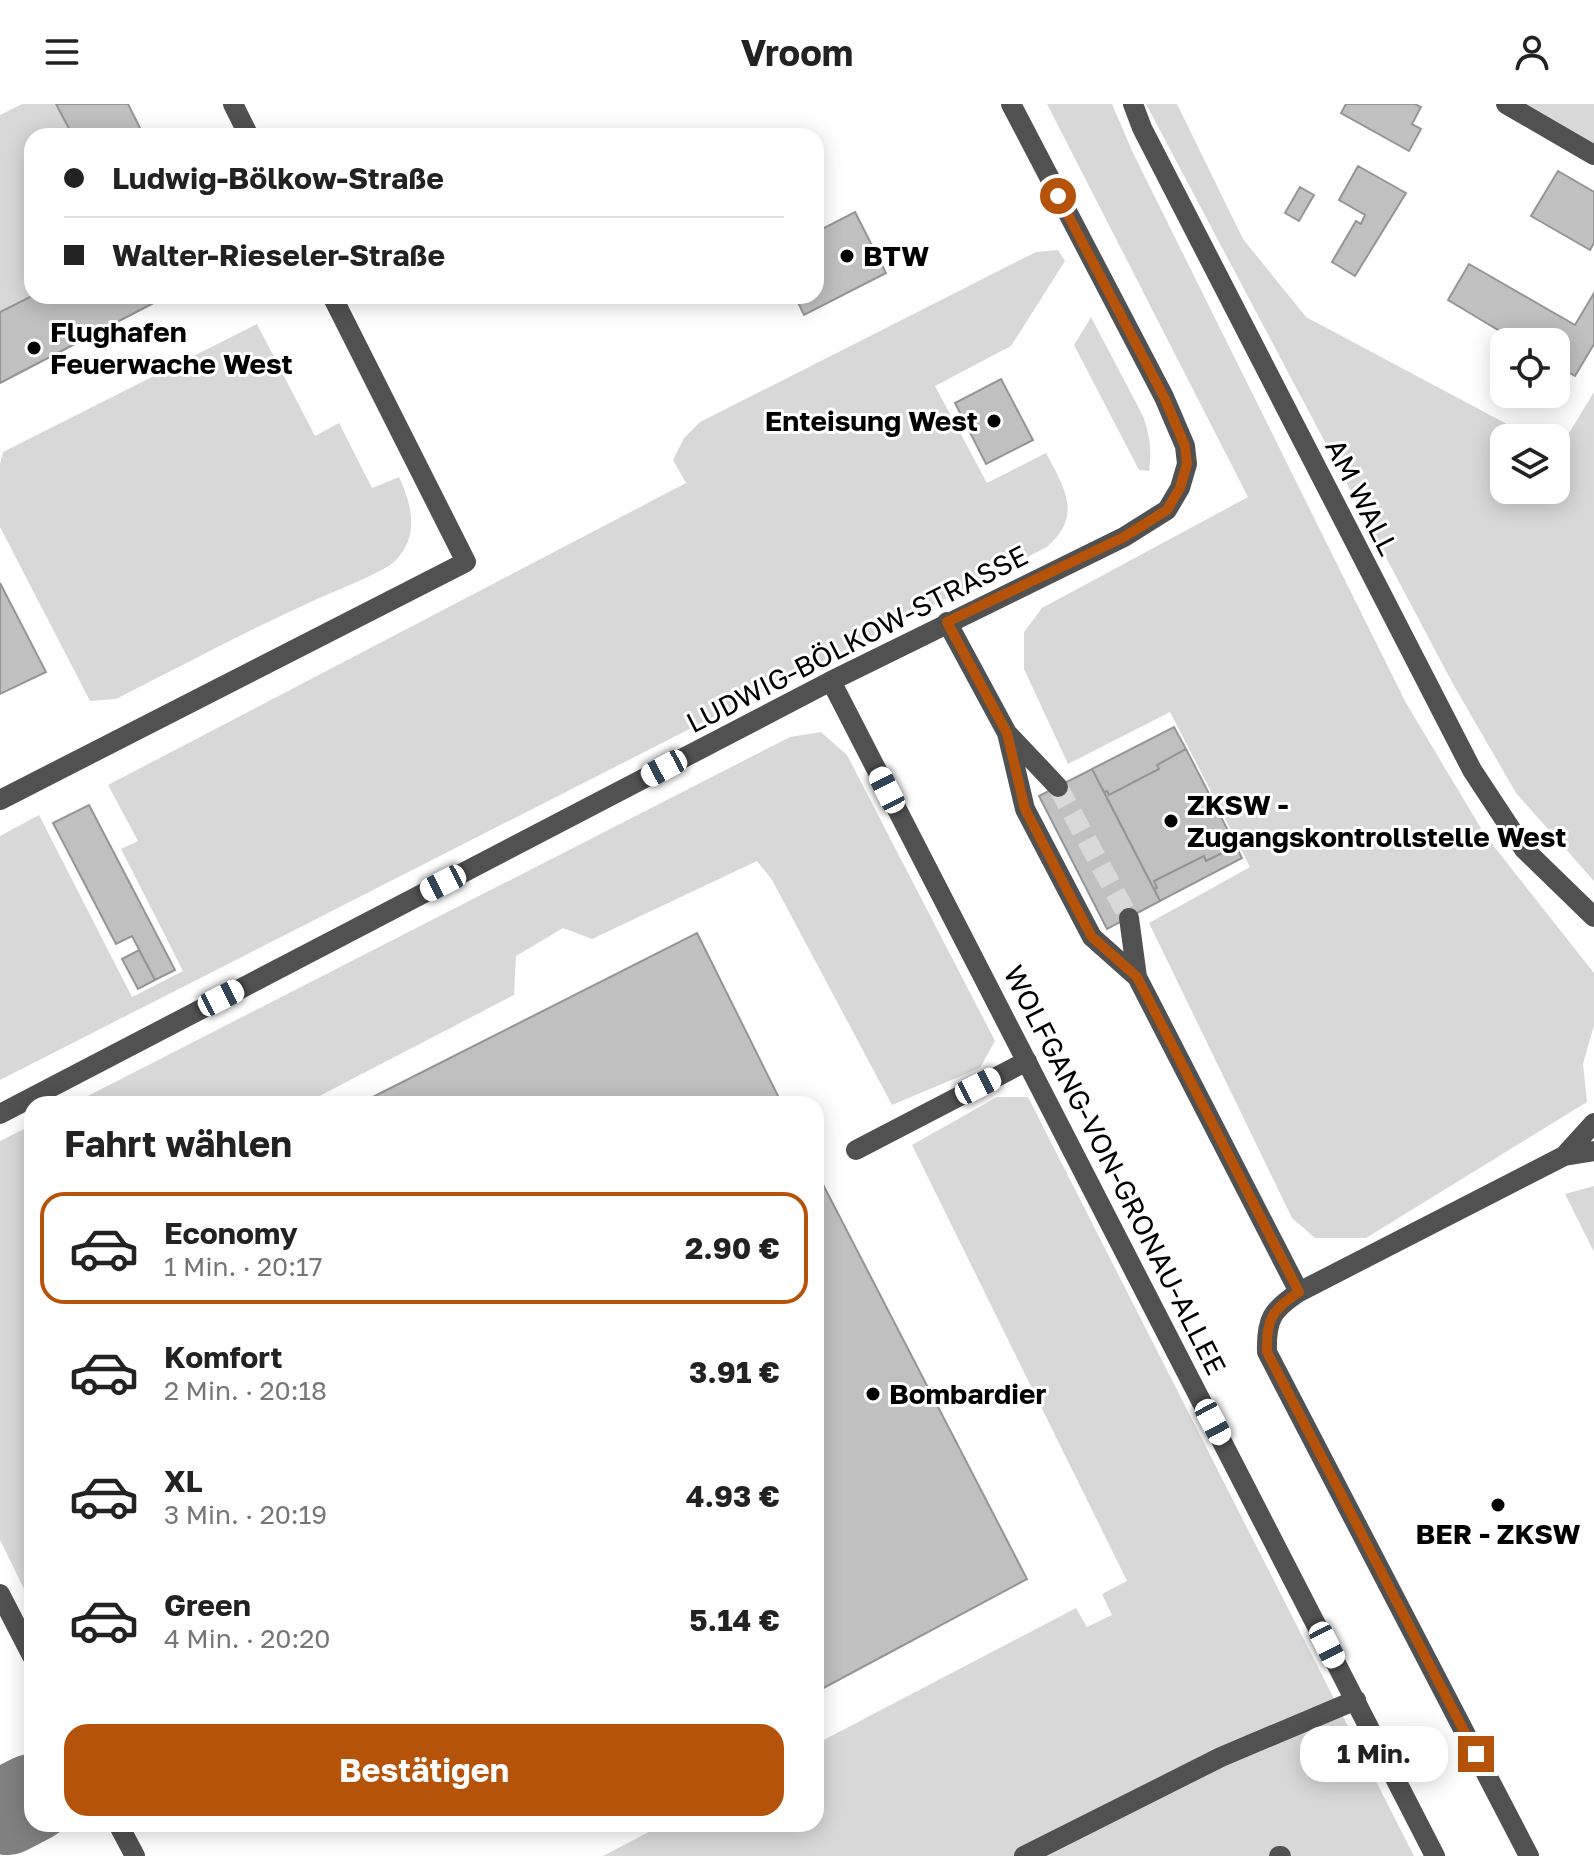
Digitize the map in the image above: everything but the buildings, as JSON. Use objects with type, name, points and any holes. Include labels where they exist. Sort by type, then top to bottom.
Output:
[{"type":"street","points":[[233,104],[245,128]]},
{"type":"street","name":"LUDWIG-BÖLKOW-STRASSE","points":[[35,1096],[831,681],[1124,537],[1167,510],[1180,488],[1187,464],[1185,446],[1164,397],[1011,104]]},
{"type":"street","name":"AM WALL","points":[[1133,104],[1142,128],[1449,730],[1524,849],[1594,917]]},
{"type":"street","points":[[1506,104],[1594,155]]},
{"type":"street","points":[[0,800],[466,562],[336,304]]},
{"type":"street","points":[[947,622],[1007,733],[1058,787]]},
{"type":"street","name":"WOLFGANG-VON-GRONAU-ALLEE","points":[[831,681],[1435,1856]]},
{"type":"street","points":[[1007,733],[1025,809],[1092,937],[1137,977]]},
{"type":"street","name":"AM WALL","points":[[1571,896],[1594,935]]},
{"type":"street","points":[[1129,918],[1137,977],[1299,1292]]},
{"type":"street","points":[[856,1150],[1027,1061]]},
{"type":"street","name":"LUDWIG-BÖLKOW-STRASSE","points":[[0,1114],[24,1101]]},
{"type":"street","points":[[1564,1156],[1594,1123]]},
{"type":"street","points":[[1529,1856],[1267,1352],[1266,1327],[1279,1306],[1299,1292],[1564,1156],[1594,1151]]},
{"type":"street","points":[[0,1594],[24,1640]]},
{"type":"street","points":[[1024,1856],[1221,1757],[1356,1700]]},
{"type":"street","points":[[122,1832],[135,1856]]},
{"type":"shaded area","points":[[22,104],[56,104],[69,128],[24,128],[24,300],[0,312],[0,115]]},
{"type":"shaded area","points":[[1047,104],[1112,104],[1133,153],[1406,703],[1485,835],[1594,973],[1594,1025],[1583,1064],[1587,1102],[1366,1238],[1315,1238],[1292,1218],[1149,923],[1250,867],[1170,712],[1068,764],[1024,669],[1024,632],[1042,608],[1248,497]]},
{"type":"shaded area","points":[[1146,104],[1177,104],[1243,239],[1306,317],[1507,424],[1490,424],[1490,504],[1570,504],[1570,431],[1594,392],[1594,881],[1516,793],[1453,684]]},
{"type":"shaded area","points":[[1506,104],[1594,104],[1594,155]]},
{"type":"shaded area","points":[[1058,250],[1065,261],[1011,346],[935,386],[987,483],[1046,453],[1064,490],[1068,513],[1065,524],[1047,547],[0,1080],[0,836],[39,815],[132,997],[183,971],[121,849],[138,841],[108,785],[686,483],[673,460],[684,438],[700,422],[1036,252]]},
{"type":"shaded area","points":[[1091,317],[1143,416],[1150,444],[1149,471],[1139,470],[1074,345]]},
{"type":"shaded area","points":[[257,324],[315,436],[339,423],[372,488],[399,477],[410,509],[408,541],[395,561],[380,571],[263,624],[116,699],[90,701],[0,527],[0,464],[3,452]]},
{"type":"shaded area","points":[[821,732],[847,755],[995,1041],[980,1068],[892,1105],[772,880],[757,861],[592,939],[563,928],[516,956],[514,995],[319,1096],[88,1096],[790,737]]},
{"type":"shaded area","points":[[997,1097],[1028,1097],[1414,1856],[603,1856],[649,1832],[824,1832],[824,1740],[1076,1608],[1087,1627],[1112,1615],[1102,1594],[1127,1581],[912,1145]]},
{"type":"shaded area","points":[[24,1129],[24,1589],[0,1540],[0,1141]]},
{"type":"shaded area","points":[[1594,1186],[1594,1252],[1565,1194]]},
{"type":"taxiway","points":[[7,1811],[24,1802]]},
{"type":"tunnel","points":[[1058,787],[1129,918]]},
{"type":"place","name":"BTW","points":[[847,256]]},
{"type":"place","name":"Flughafen Feuerwache West","points":[[34,348]]},
{"type":"place","name":"Enteisung West","points":[[994,421]]},
{"type":"place","name":"ZKSW - Zugangskontrollstelle West","points":[[1171,821]]},
{"type":"place","name":"Bombardier","points":[[873,1394]]},
{"type":"place","name":"BER - ZKSW","points":[[1498,1505]]},
{"type":"route","points":[[1058,196],[1164,397],[1185,446],[1187,464],[1180,488],[1167,510],[1124,537],[947,622],[1007,733],[1025,809],[1078,911],[1092,937],[1137,977],[1299,1292],[1279,1306],[1266,1327],[1267,1352],[1476,1754]]}]
